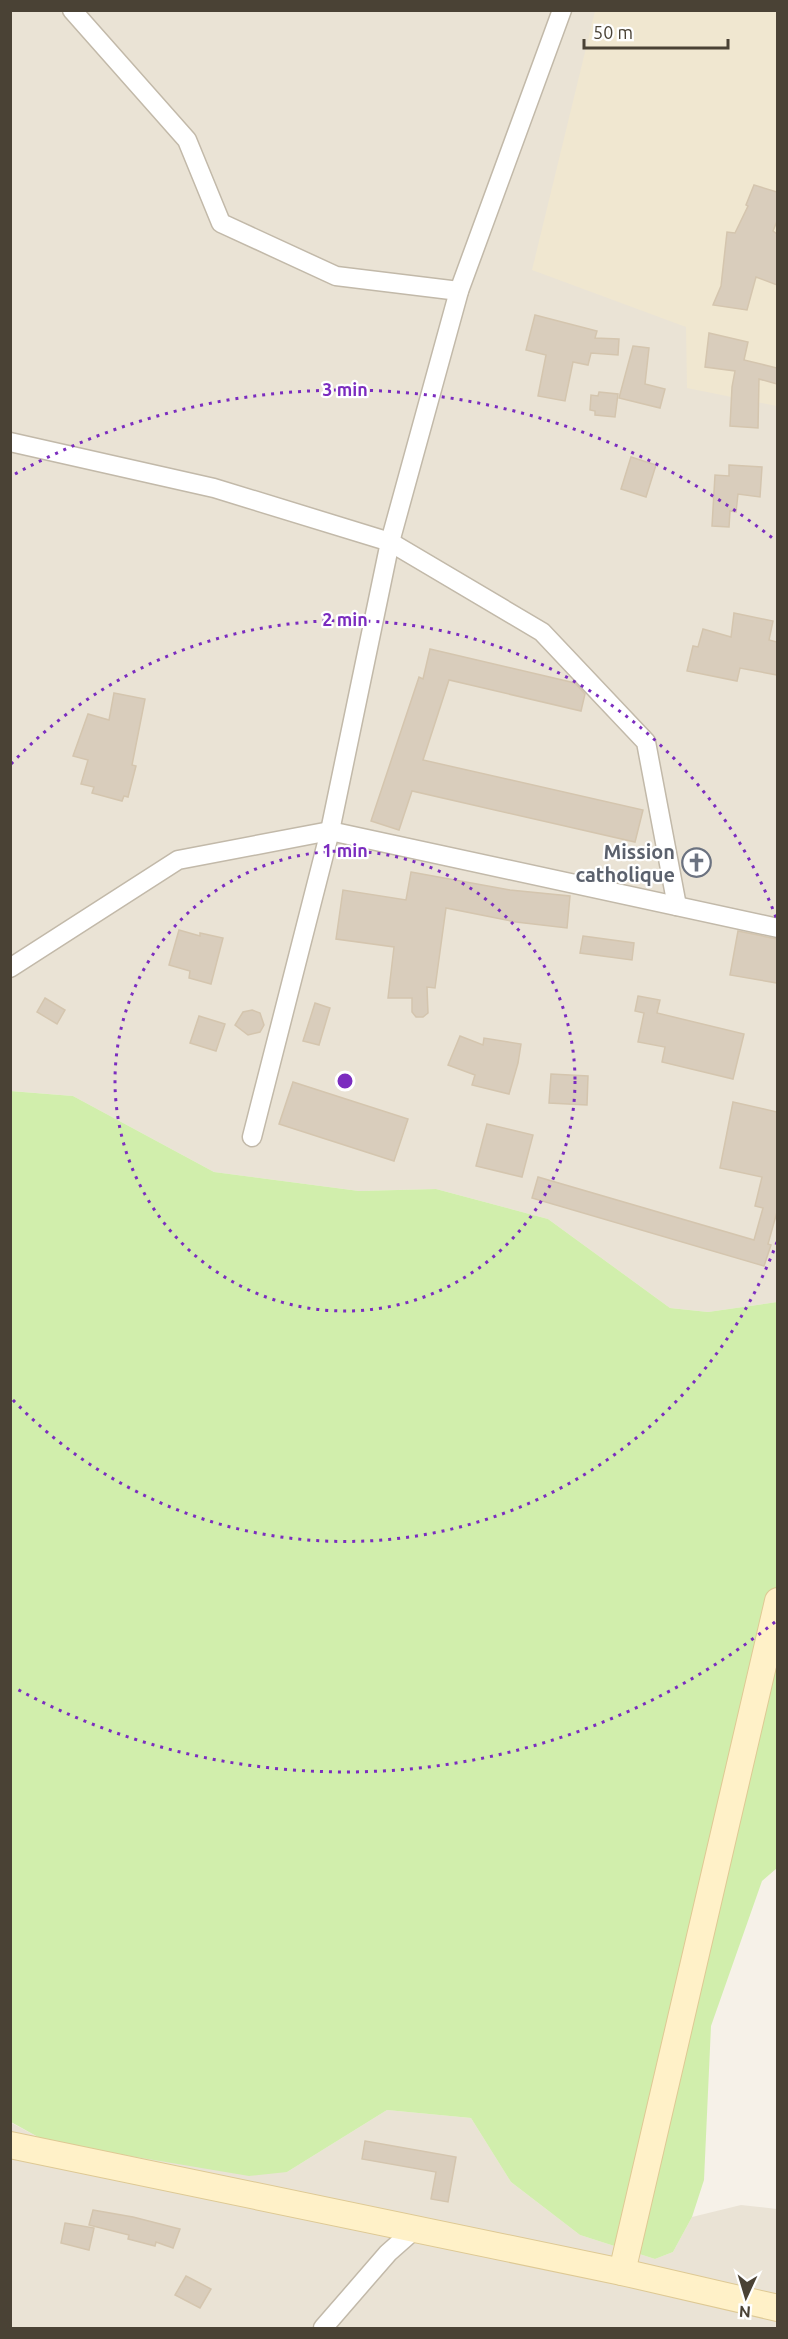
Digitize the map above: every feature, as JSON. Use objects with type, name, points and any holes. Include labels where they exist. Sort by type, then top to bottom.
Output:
[{"type":"street","points":[[72,10],[187,140],[220,224],[336,276],[459,291]]},
{"type":"street","points":[[252,1137],[330,831],[390,542],[459,291],[562,10]]},
{"type":"street","points":[[10,442],[214,488],[390,542],[542,632],[646,742],[677,906]]},
{"type":"street","points":[[10,969],[178,860],[330,831],[777,928]]},
{"type":"street","points":[[622,2272],[777,1601]]},
{"type":"street","points":[[10,2145],[622,2272],[777,2308]]},
{"type":"street","points":[[323,2328],[388,2253],[414,2230]]},
{"type":"shaded area","points":[[10,11],[777,11],[777,1302],[708,1312],[670,1308],[548,1219],[436,1189],[359,1191],[214,1172],[73,1096],[11,1091]]},
{"type":"shaded area","points":[[595,11],[777,11],[777,406],[687,388],[686,327],[532,270]]},
{"type":"shaded area","points":[[387,2110],[471,2118],[511,2182],[580,2235],[655,2259],[673,2252],[692,2217],[741,2205],[777,2209],[777,2328],[11,2328],[10,2122],[47,2142],[287,2172]]},
{"type":"green space","points":[[10,1091],[73,1096],[214,1172],[359,1191],[436,1189],[548,1219],[670,1308],[708,1312],[777,1302],[777,1868],[762,1881],[711,2026],[704,2180],[692,2217],[673,2252],[655,2259],[580,2235],[511,2182],[471,2118],[387,2110],[287,2172],[249,2176],[47,2142],[11,2122]]},
{"type":"building","points":[[754,185],[777,192],[777,221],[773,231],[777,234],[777,285],[756,277],[747,310],[713,305],[721,286],[727,232],[735,233],[748,206],[746,205]]},
{"type":"building","points":[[535,315],[597,331],[595,338],[619,339],[618,355],[591,353],[588,365],[573,362],[565,401],[538,396],[546,355],[526,350]]},
{"type":"building","points":[[709,333],[748,342],[744,360],[777,368],[777,384],[759,379],[758,428],[730,426],[735,371],[705,367]]},
{"type":"building","points":[[633,346],[649,348],[645,384],[665,389],[660,408],[619,398]]},
{"type":"building","points":[[599,392],[618,394],[615,417],[595,415],[595,411],[590,410],[591,395],[598,396]]},
{"type":"building","points":[[631,457],[656,465],[646,497],[621,489]]},
{"type":"building","points":[[729,465],[762,467],[760,497],[738,494],[736,512],[730,511],[729,527],[712,526],[715,475],[729,476]]},
{"type":"building","points":[[734,613],[773,621],[769,640],[777,642],[777,675],[740,668],[737,681],[687,671],[693,646],[698,647],[703,629],[731,637]]},
{"type":"building","points":[[430,649],[575,683],[585,694],[581,711],[449,680],[423,760],[643,810],[635,842],[412,791],[399,830],[371,821],[419,677],[423,679]]},
{"type":"building","points":[[114,693],[145,699],[132,765],[136,766],[128,797],[124,796],[122,801],[92,793],[94,787],[81,784],[88,760],[73,756],[88,714],[109,720]]},
{"type":"building","points":[[411,872],[510,890],[570,896],[567,928],[516,922],[446,908],[435,988],[427,987],[428,1013],[423,1017],[416,1017],[412,1012],[412,998],[388,998],[394,947],[336,939],[343,890],[406,900]]},
{"type":"building","points":[[179,930],[200,936],[200,933],[223,938],[211,984],[189,978],[190,971],[169,965]]},
{"type":"building","points":[[738,931],[777,939],[777,983],[730,975]]},
{"type":"building","points":[[583,936],[634,943],[632,960],[580,953]]},
{"type":"building","points":[[638,996],[660,1000],[657,1013],[744,1034],[733,1079],[662,1062],[665,1047],[638,1042],[644,1013],[635,1011]]},
{"type":"building","points":[[45,998],[65,1010],[57,1024],[37,1012]]},
{"type":"building","points":[[315,1003],[330,1008],[319,1045],[303,1041]]},
{"type":"building","points":[[252,1010],[260,1013],[264,1025],[260,1032],[248,1035],[235,1025],[243,1012]]},
{"type":"building","points":[[199,1016],[225,1024],[216,1051],[190,1043]]},
{"type":"building","points":[[460,1036],[483,1045],[484,1038],[521,1044],[509,1094],[472,1085],[475,1075],[448,1065]]},
{"type":"building","points":[[551,1074],[588,1076],[587,1105],[549,1103]]},
{"type":"building","points":[[293,1082],[408,1119],[394,1161],[279,1124]]},
{"type":"building","points":[[733,1102],[777,1112],[777,1212],[768,1244],[771,1245],[764,1266],[532,1198],[538,1177],[754,1240],[763,1208],[755,1206],[762,1177],[720,1168]]},
{"type":"building","points":[[487,1124],[533,1135],[522,1177],[476,1166]]},
{"type":"building","points":[[365,2141],[456,2157],[448,2202],[431,2199],[436,2172],[362,2159]]},
{"type":"building","points":[[93,2210],[180,2229],[173,2248],[156,2242],[155,2246],[128,2239],[129,2235],[89,2225]]},
{"type":"building","points":[[65,2223],[94,2228],[89,2250],[61,2243]]},
{"type":"building","points":[[186,2276],[211,2289],[200,2308],[175,2295]]},
{"type":"place","name":"Mission catholique","points":[[696,863]]}]
